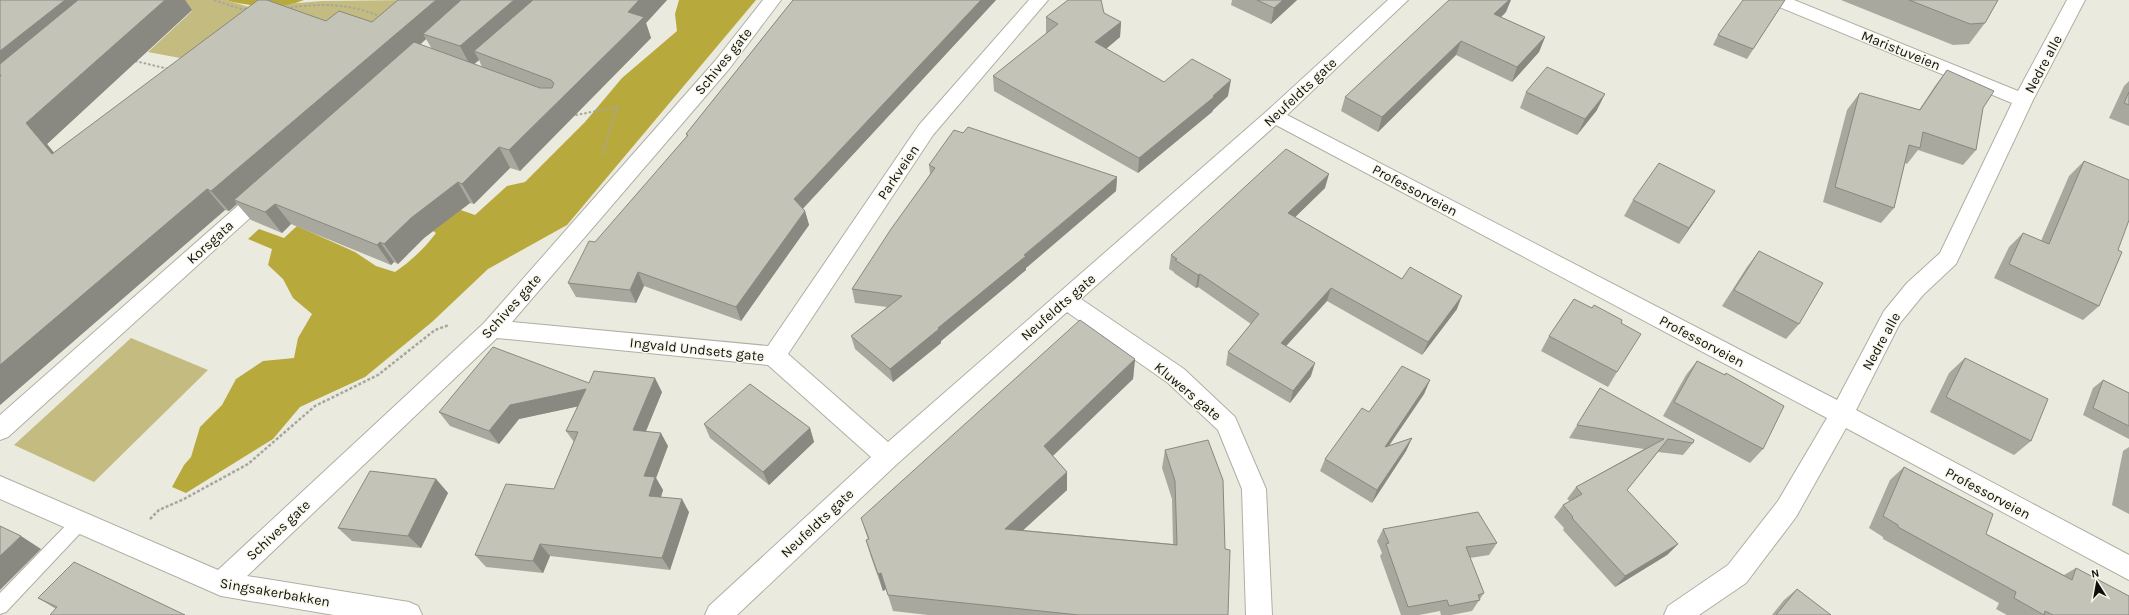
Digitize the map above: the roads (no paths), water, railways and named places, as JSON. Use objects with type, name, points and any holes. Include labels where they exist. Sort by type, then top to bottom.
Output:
[{"type":"street","name":"Schives gate","points":[[221,584],[492,329],[722,65],[772,0]]},
{"type":"street","name":"Parkveien","points":[[774,356],[926,130],[1039,0]]},
{"type":"street","name":"Neufeldts gate","points":[[718,615],[888,457],[1274,116],[1399,0]]},
{"type":"street","name":"Maristuveien","points":[[1778,0],[2023,100]]},
{"type":"street","name":"Nedre alle","points":[[1676,615],[1737,574],[1787,509],[1842,414],[1892,317],[1915,289],[1948,258],[2023,100],[2076,0]]},
{"type":"street","name":"Professorveien","points":[[1274,116],[1842,414],[2129,568]]},
{"type":"street","name":"Korsgata","points":[[0,430],[282,178]]},
{"type":"street","name":"Kluwers gate","points":[[1066,300],[1176,376],[1227,424],[1254,489],[1259,615]]},
{"type":"street","name":"Ingvald Undsets gate","points":[[492,329],[774,356],[888,457]]},
{"type":"street","name":"Singsakerbakken","points":[[0,487],[221,584],[409,615]]},
{"type":"lane","points":[[0,606],[80,522]]}]
